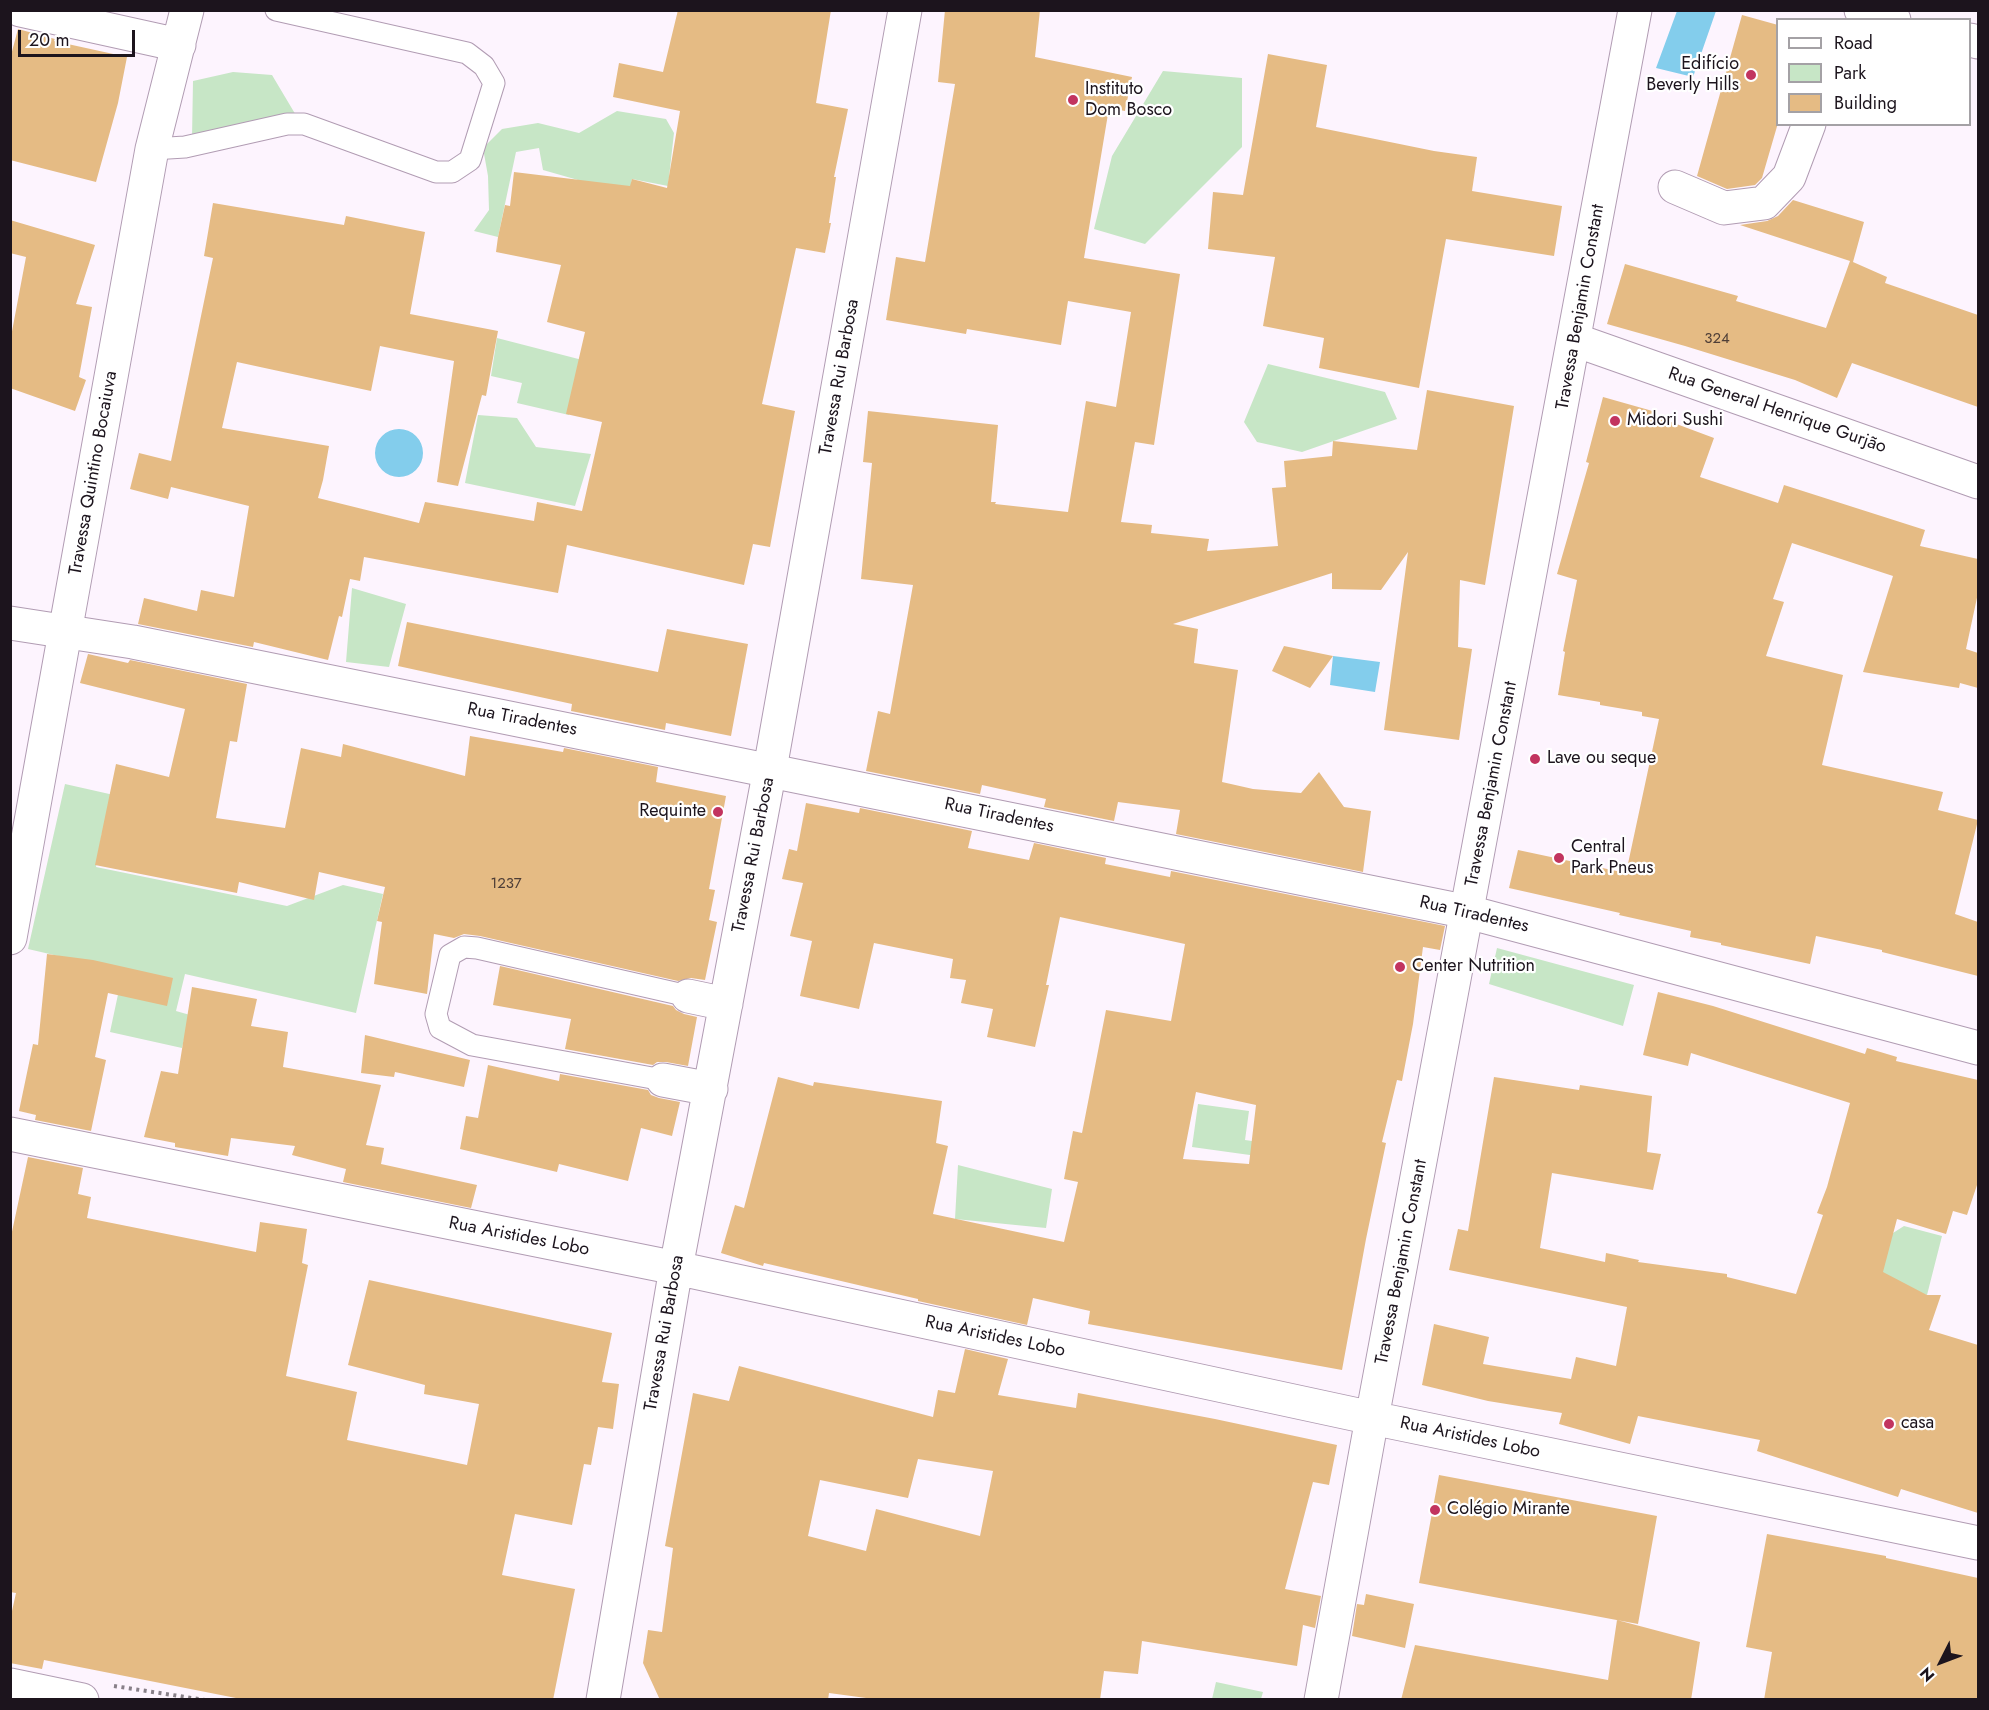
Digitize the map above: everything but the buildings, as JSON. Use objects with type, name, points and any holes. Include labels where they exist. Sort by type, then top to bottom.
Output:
[{"type":"street","points":[[20,10],[179,45]]},
{"type":"street","name":"Travessa Quintino Bocaiuva","points":[[10,938],[152,148],[187,10]]},
{"type":"street","name":"Travessa Rui Barbosa","points":[[603,1700],[676,1268],[770,769],[905,10]]},
{"type":"street","name":"Travessa Benjamin Constant","points":[[1321,1700],[1635,10]]},
{"type":"street","points":[[1861,10],[1887,18]]},
{"type":"street","points":[[1675,187],[1724,208],[1764,203],[1789,177],[1808,126]]},
{"type":"street","name":"Rua General Henrique Gurjão","points":[[1575,340],[1978,482]]},
{"type":"street","name":"Rua Tiradentes","points":[[10,622],[145,645],[770,769],[1468,912],[1978,1048]]},
{"type":"street","points":[[688,996],[726,1004]]},
{"type":"street","points":[[663,1080],[711,1089]]},
{"type":"street","name":"Rua Aristides Lobo","points":[[10,1134],[676,1268],[1372,1418],[1978,1543]]},
{"type":"street","points":[[10,1685],[82,1700]]},
{"type":"lane","points":[[152,148],[185,147],[287,124],[304,124],[436,172],[452,172],[470,160],[494,83],[484,66],[467,53],[276,10]]},
{"type":"lane","points":[[663,1080],[472,1045],[440,1028],[436,1014],[450,955],[464,947],[477,948],[688,996]]},
{"type":"green space","points":[[1163,71],[1242,78],[1242,147],[1145,244],[1094,229],[1112,156]]},
{"type":"green space","points":[[233,72],[272,75],[297,117],[192,138],[193,81]]},
{"type":"green space","points":[[617,111],[666,119],[674,133],[668,186],[632,179],[630,190],[576,201],[578,180],[543,170],[539,148],[516,152],[498,237],[474,231],[489,210],[488,176],[483,148],[502,129],[538,123],[579,133]]},
{"type":"green space","points":[[497,338],[625,371],[574,388],[569,415],[517,403],[522,383],[491,376]]},
{"type":"green space","points":[[1268,364],[1385,392],[1397,419],[1302,452],[1257,442],[1244,422]]},
{"type":"green space","points":[[478,415],[517,418],[536,447],[591,454],[575,506],[465,483]]},
{"type":"green space","points":[[352,588],[406,604],[389,667],[346,662]]},
{"type":"green space","points":[[65,784],[176,809],[102,833],[96,867],[287,906],[343,885],[383,894],[356,1013],[185,974],[176,1011],[190,1015],[182,1048],[110,1032],[123,971],[28,949]]},
{"type":"green space","points":[[1497,948],[1634,985],[1623,1026],[1489,984]]},
{"type":"green space","points":[[1198,1104],[1249,1111],[1245,1140],[1259,1142],[1257,1156],[1192,1147]]},
{"type":"green space","points":[[958,1165],[1052,1189],[1046,1228],[955,1219]]},
{"type":"green space","points":[[1904,1226],[1942,1236],[1927,1295],[1869,1281],[1893,1233]]},
{"type":"green space","points":[[1216,1682],[1263,1692],[1261,1699],[1212,1699]]},
{"type":"water","points":[[1677,11],[1716,11],[1693,77],[1656,68]]},
{"type":"water","points":[[399,429],[416,436],[423,453],[416,470],[399,477],[382,470],[375,453],[382,436]]},
{"type":"water","points":[[1333,656],[1380,662],[1375,692],[1330,685]]},
{"type":"place","name":"Edifício Beverly Hills","points":[[1751,75]]},
{"type":"place","name":"Instituto Dom Bosco","points":[[1073,100]]},
{"type":"place","name":"Midori Sushi","points":[[1615,421]]},
{"type":"place","name":"Lave ou seque","points":[[1535,759]]},
{"type":"place","name":"Requinte","points":[[718,812]]},
{"type":"place","name":"Central Park Pneus","points":[[1559,858]]},
{"type":"place","name":"Center Nutrition","points":[[1400,967]]},
{"type":"place","name":"casa","points":[[1889,1424]]},
{"type":"place","name":"Colégio Mirante","points":[[1435,1510]]}]
